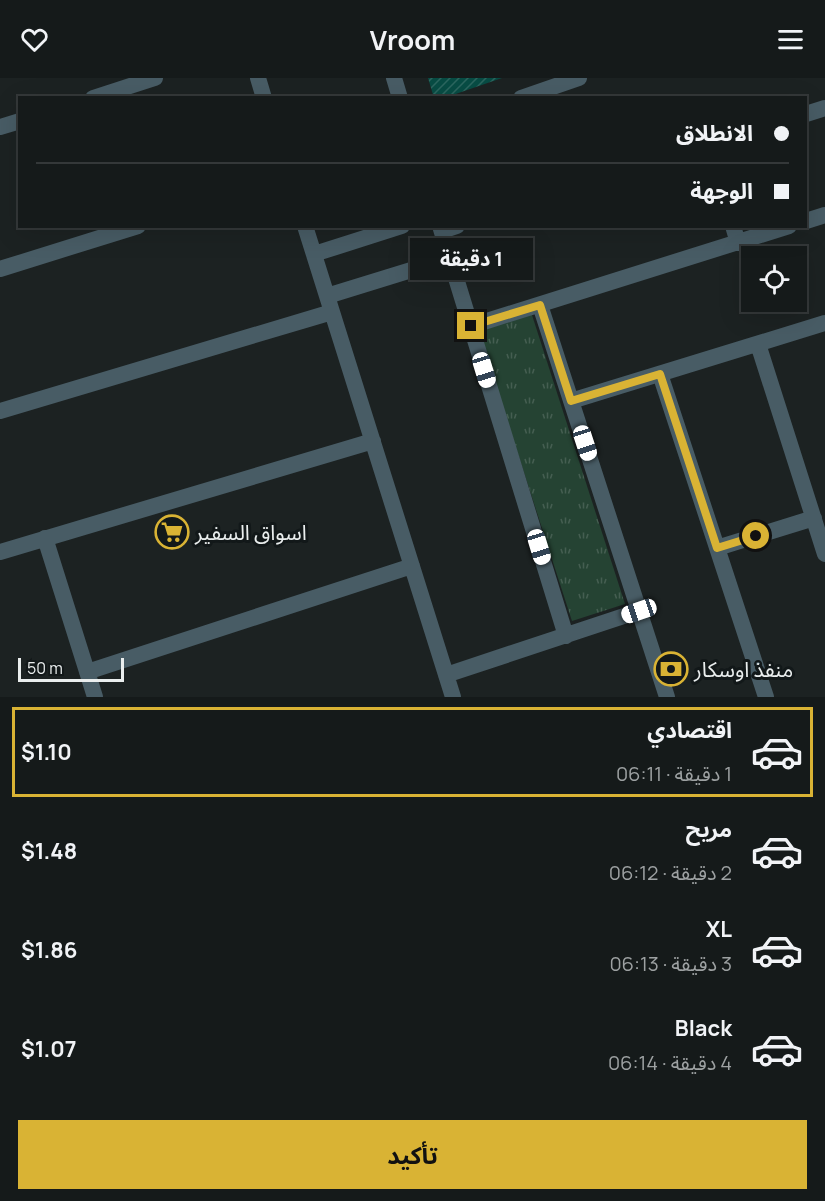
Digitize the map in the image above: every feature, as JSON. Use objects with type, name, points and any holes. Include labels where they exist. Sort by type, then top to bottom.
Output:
[{"type":"street","points":[[99,96],[155,78]]},
{"type":"street","points":[[258,78],[263,96]]},
{"type":"street","points":[[394,78],[399,96]]},
{"type":"street","points":[[527,96],[579,78]]},
{"type":"street","points":[[807,114],[825,108]]},
{"type":"street","points":[[0,127],[18,122]]},
{"type":"street","points":[[807,221],[825,215]]},
{"type":"street","points":[[0,269],[132,228]]},
{"type":"street","points":[[306,228],[446,675],[450,696]]},
{"type":"street","points":[[314,254],[396,228]]},
{"type":"street","points":[[446,228],[450,258],[566,636]]},
{"type":"street","points":[[471,326],[540,305],[735,235],[777,228]]},
{"type":"street","points":[[1,406],[329,304],[450,258]]},
{"type":"street","points":[[540,305],[667,697]]},
{"type":"street","points":[[571,401],[825,323]]},
{"type":"street","points":[[758,344],[825,554]]},
{"type":"street","points":[[660,374],[766,697]]},
{"type":"street","points":[[0,552],[372,441]]},
{"type":"street","points":[[717,548],[814,518]]},
{"type":"street","points":[[45,538],[95,697]]},
{"type":"street","points":[[87,672],[412,566]]},
{"type":"street","points":[[446,675],[639,611]]},
{"type":"green space","points":[[531,312],[625,604],[572,621],[478,330]]},
{"type":"building","points":[[428,78],[502,78],[450,96],[433,96]]},
{"type":"place","name":"اسواق السفير","points":[[172,532]]},
{"type":"place","name":"منفذ اوسكار","points":[[671,669]]},
{"type":"route","points":[[471,326],[540,305],[571,401],[660,374],[717,548],[756,536]]}]
